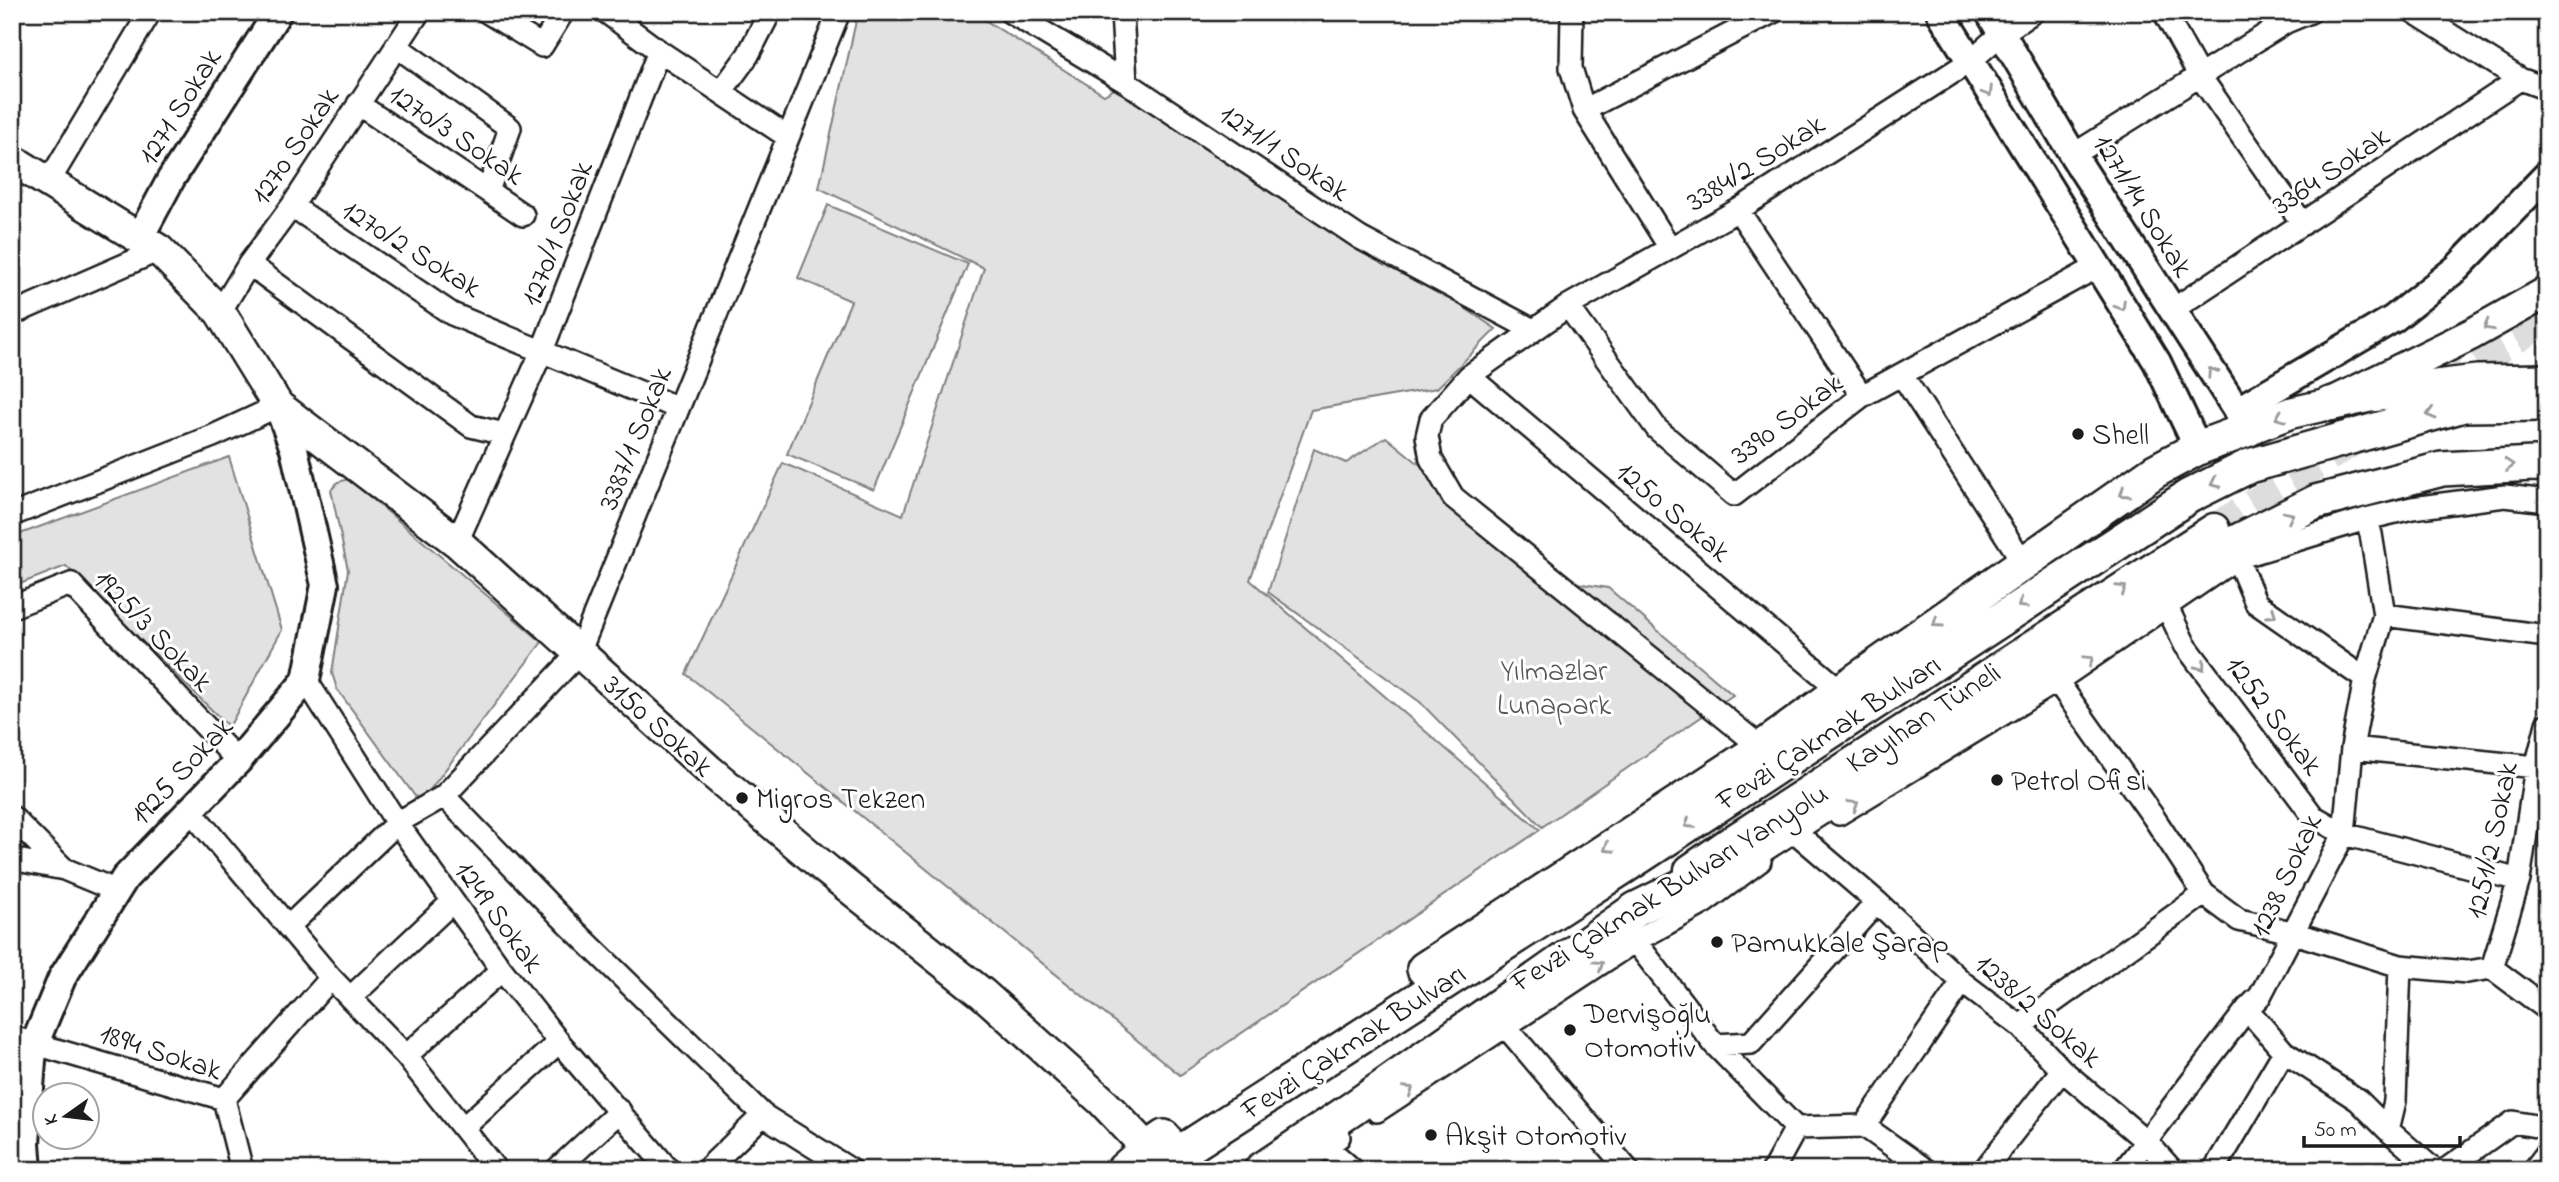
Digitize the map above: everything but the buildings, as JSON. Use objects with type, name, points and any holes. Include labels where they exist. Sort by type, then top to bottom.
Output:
[{"type":"main road","points":[[12,160],[87,208],[149,243],[220,312],[278,406]]},
{"type":"main road","points":[[2330,404],[2461,340],[2547,292]]},
{"type":"main road","points":[[1123,1170],[1154,1160],[1762,748],[2155,471],[2243,420],[2370,396],[2477,382],[2547,381]]},
{"type":"main road","name":"Fevzi Çakmak Bulvarı","points":[[1154,1160],[1326,1059],[2189,496],[2249,466],[2464,405],[2547,404]]},
{"type":"main road","name":"3150 Sokak","points":[[278,406],[457,542],[709,770],[807,853],[983,994],[1101,1100],[1154,1160]]},
{"type":"main road","name":"Fevzi Çakmak Bulvarı","points":[[1261,1170],[1635,925],[2228,546],[2316,502],[2442,470],[2547,465]]},
{"type":"main road","name":"Kayıhan Tüneli","points":[[1635,925],[1729,843],[2214,529]]},
{"type":"street","points":[[48,183],[150,12]]},
{"type":"street","name":"1271 Sokak","points":[[149,243],[171,179],[278,12]]},
{"type":"street","name":"1270 Sokak","points":[[220,312],[248,264],[292,206],[419,12]]},
{"type":"street","points":[[487,12],[541,46],[563,12]]},
{"type":"street","points":[[606,12],[659,51],[788,136]]},
{"type":"street","points":[[721,92],[748,55],[769,12]]},
{"type":"street","name":"3387/1 Sokak","points":[[288,927],[397,823],[444,796],[579,653],[839,12]]},
{"type":"street","name":"1271/1 Sokak","points":[[1010,12],[1126,82],[1360,238],[1533,331]]},
{"type":"street","points":[[1122,12],[1126,82]]},
{"type":"street","points":[[1572,12],[1571,68],[1584,110],[1670,248]]},
{"type":"street","points":[[1584,110],[1773,12]]},
{"type":"street","points":[[1940,12],[2157,362],[2198,448]]},
{"type":"street","name":"3384/2 Sokak","points":[[1762,748],[1453,497],[1431,459],[1427,436],[1431,419],[1469,376],[1568,306],[1738,210],[1969,62],[1995,23],[2033,12]]},
{"type":"street","points":[[2164,12],[2199,75],[2303,225]]},
{"type":"street","points":[[2073,155],[2286,22],[2310,12]]},
{"type":"street","points":[[2414,12],[2521,79],[2547,89]]},
{"type":"street","name":"1271/14 Sokak","points":[[1995,23],[2073,155],[2243,420]]},
{"type":"street","points":[[396,46],[510,128],[488,191]]},
{"type":"street","name":"1270/1 Sokak","points":[[457,542],[541,351],[659,51]]},
{"type":"street","name":"3364 Sokak","points":[[2172,310],[2521,79]]},
{"type":"street","name":"1270/3 Sokak","points":[[358,104],[523,215]]},
{"type":"street","points":[[2243,420],[2393,319],[2457,268],[2547,175]]},
{"type":"street","name":"1270/2 Sokak","points":[[292,206],[452,314],[678,408]]},
{"type":"street","points":[[1738,210],[1862,396]]},
{"type":"street","points":[[12,314],[149,243]]},
{"type":"street","points":[[248,264],[471,426],[504,434]]},
{"type":"street","name":"3390 Sokak","points":[[1568,306],[1657,429],[1734,495],[1862,396],[2097,267]]},
{"type":"street","points":[[1902,375],[2023,562]]},
{"type":"street","name":"1250 Sokak","points":[[1469,376],[1841,691]]},
{"type":"street","points":[[12,515],[212,436],[278,406]]},
{"type":"street","name":"1925 Sokak","points":[[28,1170],[24,1040],[125,878],[238,761],[306,680],[325,585],[294,449],[278,406]]},
{"type":"street","name":"Fevzi Çakmak Bulvarı Yanyolu","points":[[1292,1170],[1506,1027],[1635,925],[1702,904],[1755,863],[2057,681],[2237,558],[2412,508],[2505,496],[2547,501]]},
{"type":"street","name":"1238 Sokak","points":[[2124,1170],[2247,1009],[2260,996],[2344,834],[2352,748],[2365,679],[2384,615],[2371,534],[2366,519]]},
{"type":"street","points":[[2237,558],[2256,603],[2365,679]]},
{"type":"street","name":"1925/3 Sokak","points":[[12,607],[71,584],[238,761]]},
{"type":"street","name":"1252 Sokak","points":[[2167,607],[2185,645],[2313,816],[2344,834],[2519,880]]},
{"type":"street","points":[[2384,615],[2547,636]]},
{"type":"street","name":"1249 Sokak","points":[[306,680],[397,823],[502,970],[666,1169]]},
{"type":"street","points":[[2057,681],[2204,894],[2239,920],[2291,932],[2400,966],[2467,972],[2492,968],[2547,1009]]},
{"type":"street","name":"1251/2 Sokak","points":[[2492,968],[2519,880],[2536,767],[2547,724]]},
{"type":"street","points":[[2352,748],[2536,767]]},
{"type":"street","points":[[444,796],[569,925],[763,1115],[851,1170]]},
{"type":"street","points":[[190,810],[331,978],[406,1056],[496,1170]]},
{"type":"street","points":[[12,817],[64,869]]},
{"type":"street","points":[[2527,825],[2547,837]]},
{"type":"street","name":"1238/2 Sokak","points":[[1801,837],[1877,902],[1962,982],[2020,1026],[2062,1070],[2146,1141],[2172,1170]]},
{"type":"street","points":[[12,859],[64,869],[117,891]]},
{"type":"street","points":[[2020,1026],[2204,894]]},
{"type":"street","points":[[350,998],[453,902]]},
{"type":"street","points":[[1715,1045],[1751,1043],[1877,902]]},
{"type":"street","points":[[1635,925],[1715,1045],[1796,1128],[1864,1126],[1926,1170]]},
{"type":"street","points":[[2388,1130],[2395,1101],[2400,966]]},
{"type":"street","points":[[406,1056],[502,970]]},
{"type":"street","points":[[224,1099],[331,978]]},
{"type":"street","points":[[1864,1126],[1962,982]]},
{"type":"street","points":[[2247,1009],[2284,1052],[2358,1101],[2434,1170]]},
{"type":"street","points":[[1506,1027],[1628,1170]]},
{"type":"street","name":"1894 Sokak","points":[[24,1040],[224,1099],[242,1170]]},
{"type":"street","points":[[464,1127],[559,1042]]},
{"type":"street","points":[[2214,1170],[2284,1052]]},
{"type":"street","points":[[1984,1170],[2062,1070]]},
{"type":"street","points":[[556,1170],[620,1111]]},
{"type":"street","points":[[706,1170],[763,1115]]},
{"type":"street","points":[[2445,1170],[2513,1122],[2547,1128]]},
{"type":"street","points":[[1773,1170],[1796,1128]]},
{"type":"street","points":[[1326,1146],[1353,1170]]},
{"type":"green space","points":[[858,12],[972,12],[1104,95],[1126,82],[1496,329],[1437,388],[1311,410],[1250,580],[1540,830],[1180,1075],[686,674],[783,463],[903,515],[984,268],[819,188]]},
{"type":"green space","points":[[828,205],[968,264],[874,490],[787,454],[851,301],[798,278]]},
{"type":"green space","name":"Yılmazlar Lunapark","points":[[1386,437],[1563,581],[1608,588],[1733,695],[1542,827],[1420,702],[1268,592],[1314,449],[1346,463]]},
{"type":"green space","points":[[229,457],[282,630],[229,727],[66,566],[12,587],[12,537]]},
{"type":"green space","points":[[349,479],[542,642],[420,803],[337,689],[332,673],[348,570],[331,490],[338,482]]},
{"type":"tunnel","points":[[2439,387],[2547,319]]},
{"type":"tunnel","points":[[2214,529],[2350,443]]},
{"type":"place","name":"Shell","points":[[2078,434]]},
{"type":"place","name":"Petrol Ofisi","points":[[1997,780]]},
{"type":"place","name":"Migros Tekzen","points":[[742,798]]},
{"type":"place","name":"Pamukkale Şarap","points":[[1717,942]]},
{"type":"place","name":"Dervişoğlu Otomotiv","points":[[1570,1030]]},
{"type":"place","name":"Akşit Otomotiv","points":[[1431,1135]]}]
